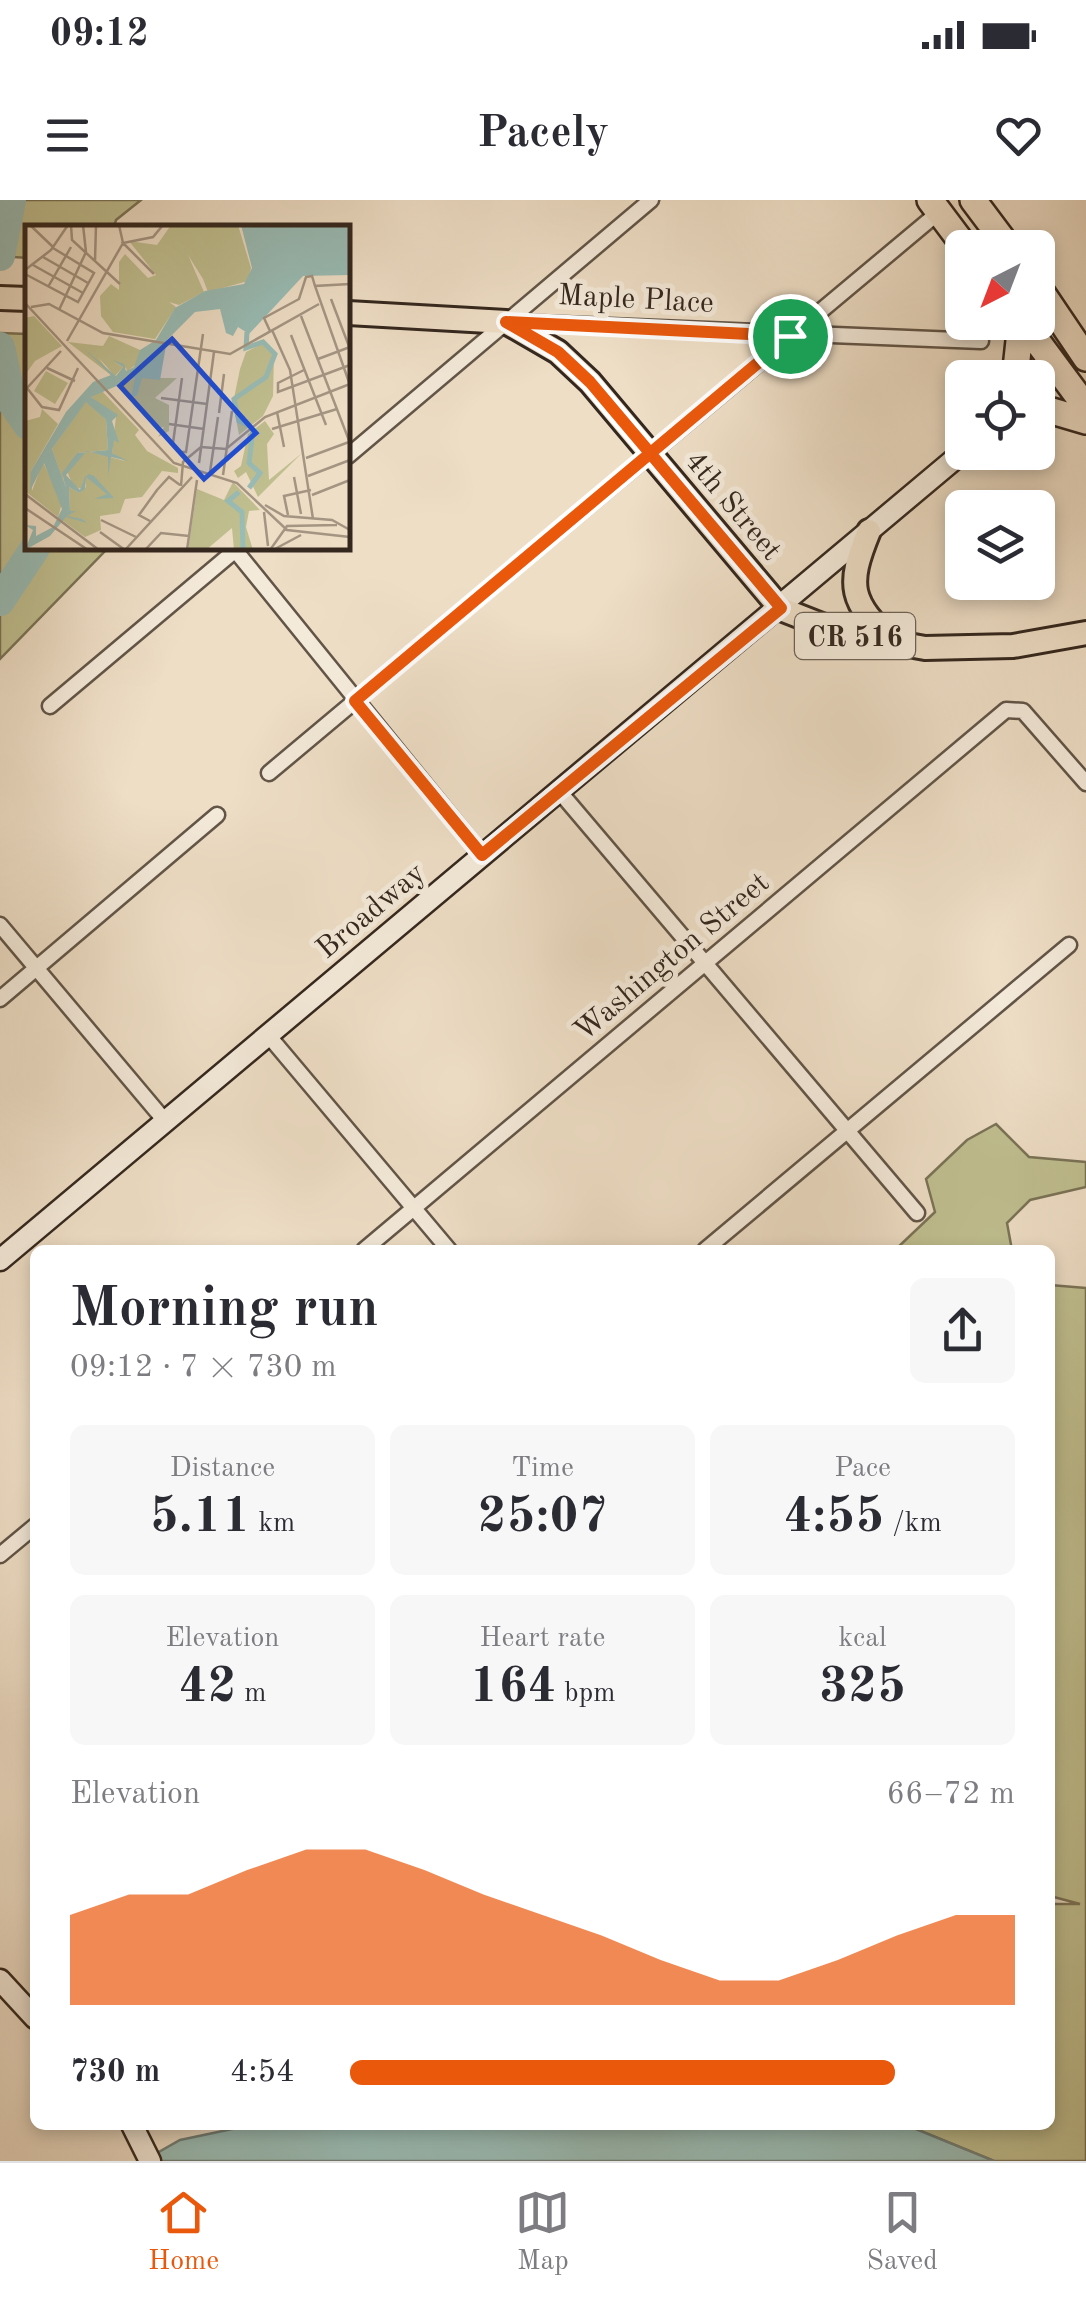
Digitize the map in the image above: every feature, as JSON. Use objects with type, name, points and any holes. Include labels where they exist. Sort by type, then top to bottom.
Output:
[{"type":"highway","points":[[973,200],[995,230]]},
{"type":"highway","points":[[935,206],[953,230]]},
{"type":"highway","points":[[1055,310],[1086,326]]},
{"type":"highway","points":[[1055,310],[1086,358]]},
{"type":"highway","points":[[1035,340],[1086,408]]},
{"type":"highway","points":[[1055,412],[1086,421]]},
{"type":"main road","points":[[0,298],[25,299]]},
{"type":"main road","name":"Maple Place","points":[[350,313],[506,322]]},
{"type":"main road","name":"4th Street","points":[[506,322],[558,352],[651,452],[781,608]]},
{"type":"main road","name":"Broadway","points":[[0,1260],[945,466]]},
{"type":"main road","points":[[869,531],[857,561],[854,594],[867,618],[896,646]]},
{"type":"main road","name":"CR 516","points":[[781,608],[842,633],[896,646],[1013,646],[1086,633]]},
{"type":"main road","points":[[0,1980],[30,2013]]},
{"type":"main road","points":[[134,2130],[150,2161]]},
{"type":"street","points":[[350,454],[651,200]]},
{"type":"street","points":[[269,773],[790,336],[935,206]]},
{"type":"street","name":"Maple Place","points":[[506,322],[981,341]]},
{"type":"street","points":[[50,706],[235,550]]},
{"type":"street","points":[[237,550],[482,855]]},
{"type":"street","name":"Washington Street","points":[[370,1245],[1014,707],[1034,722],[1086,783]]},
{"type":"street","points":[[559,790],[916,1213]]},
{"type":"street","points":[[0,999],[218,815]]},
{"type":"street","points":[[0,924],[164,1122]]},
{"type":"street","points":[[711,1245],[1069,945]]},
{"type":"street","points":[[268,1035],[445,1245]]},
{"type":"street","points":[[0,1555],[30,1530]]},
{"type":"shaded area","points":[[0,200],[141,200],[115,225],[25,225],[25,258],[0,256]]},
{"type":"shaded area","points":[[0,333],[25,334],[25,550],[106,550],[0,659]]},
{"type":"shaded area","points":[[996,1124],[1029,1157],[1086,1162],[1086,1187],[1030,1200],[1007,1223],[1011,1245],[900,1245],[935,1212],[926,1179],[967,1140]]},
{"type":"shaded area","points":[[1055,1285],[1086,1288],[1086,2161],[994,2161],[918,2130],[1055,2130],[1055,1904],[1080,1904],[1055,1897]]},
{"type":"water","points":[[227,2130],[918,2130],[994,2161],[143,2161],[180,2140]]},
{"type":"waterway","points":[[0,256],[11,200]]},
{"type":"waterway","points":[[0,347],[12,402],[25,421]]},
{"type":"waterway","points":[[0,601],[34,550]]},
{"type":"route","points":[[790,336],[506,322],[558,352],[590,382],[651,452],[781,608],[482,855],[355,701],[651,452],[790,336]]}]
